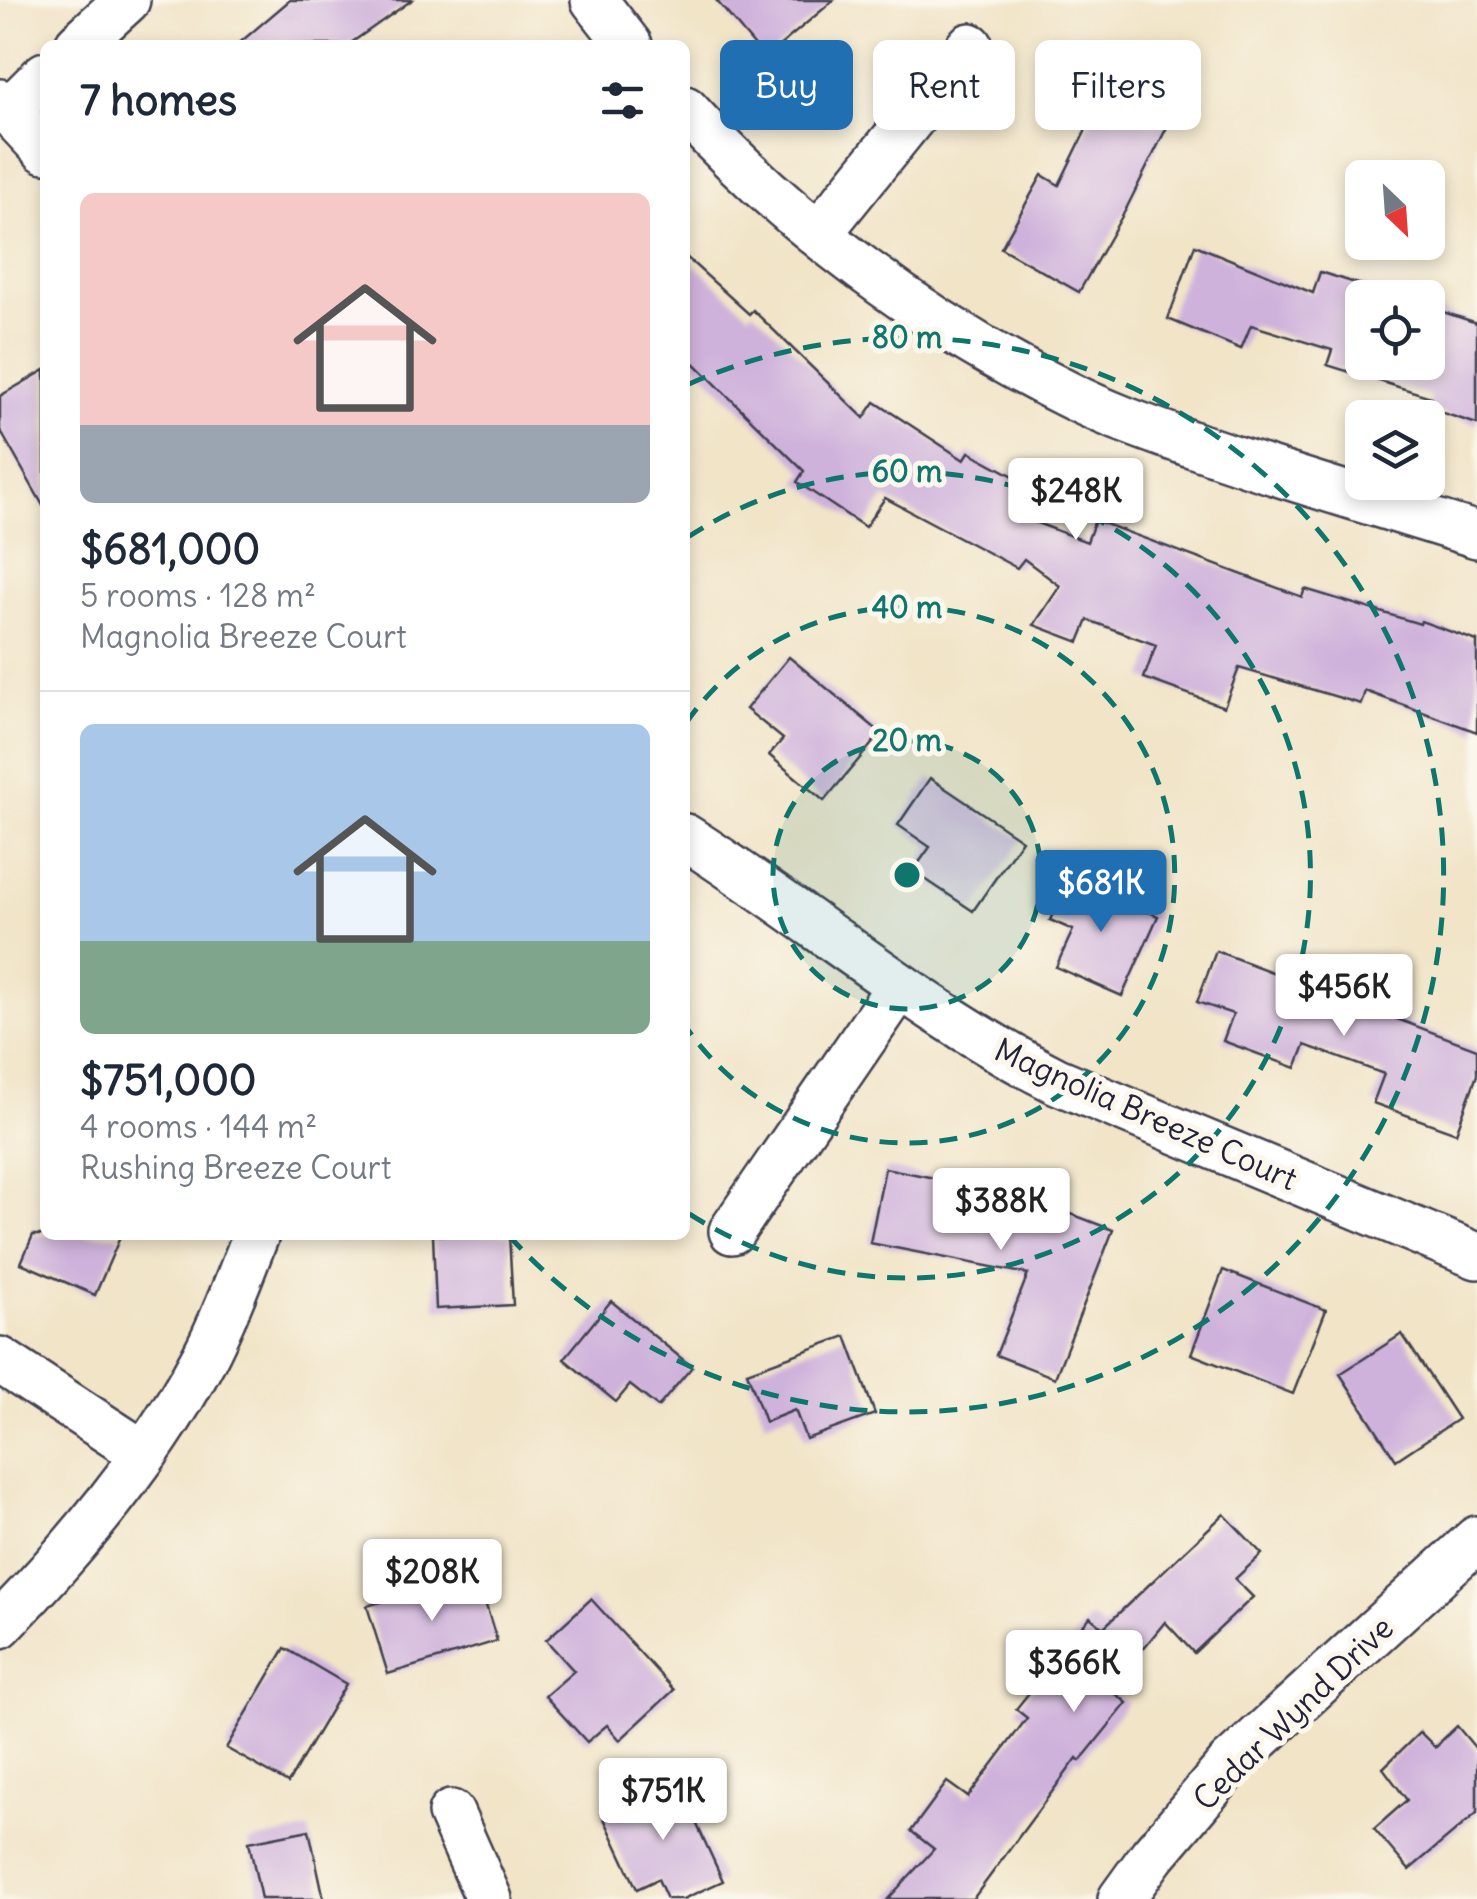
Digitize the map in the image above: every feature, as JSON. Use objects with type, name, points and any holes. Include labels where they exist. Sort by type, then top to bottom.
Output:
[{"type":"street","points":[[83,40],[127,0]]},
{"type":"street","points":[[594,0],[625,40]]},
{"type":"street","points":[[40,79],[5,106],[40,144]]},
{"type":"street","points":[[690,115],[724,152],[819,233],[949,326],[1069,396],[1247,463],[1477,534]]},
{"type":"street","points":[[819,233],[902,130]]},
{"type":"street","name":"Magnolia Breeze Court","points":[[690,841],[996,1050],[1058,1081],[1477,1256]]},
{"type":"street","points":[[732,1232],[899,987]]},
{"type":"street","points":[[0,1624],[48,1576],[144,1454],[206,1356],[254,1240]]},
{"type":"street","points":[[0,1360],[144,1454]]},
{"type":"street","name":"Cedar Wynd Drive","points":[[1121,1899],[1230,1764],[1477,1539]]},
{"type":"street","points":[[451,1814],[489,1899]]},
{"type":"building","points":[[290,0],[412,0],[355,40],[243,40]]},
{"type":"building","points":[[716,0],[834,0],[786,40],[750,40]]},
{"type":"building","points":[[1086,130],[1166,130],[1079,292],[1001,248],[1042,175],[1059,185]]},
{"type":"building","points":[[1195,245],[1313,293],[1320,272],[1346,280],[1345,371],[1327,365],[1332,350],[1251,325],[1241,349],[1168,319]]},
{"type":"building","points":[[690,261],[749,314],[753,310],[864,418],[875,402],[964,460],[969,452],[1032,486],[1016,515],[1087,542],[1095,520],[1302,597],[1305,589],[1477,641],[1477,732],[1365,691],[1361,704],[1239,668],[1224,707],[1144,678],[1156,645],[1088,620],[1079,642],[1034,625],[1060,586],[1024,559],[1017,568],[885,498],[865,527],[797,482],[804,471],[690,359]]},
{"type":"building","points":[[1445,313],[1477,323],[1477,424],[1445,414],[1445,400],[1430,400],[1431,397],[1376,380],[1445,380]]},
{"type":"building","points":[[40,373],[40,500],[0,430],[0,396]]},
{"type":"building","points":[[789,657],[881,733],[824,801],[769,755],[783,739],[746,709]]},
{"type":"building","points":[[930,778],[1022,840],[973,911],[913,871],[930,847],[898,825]]},
{"type":"building","points":[[1070,876],[1158,916],[1122,996],[1056,967],[1073,930],[1050,920]]},
{"type":"building","points":[[1216,951],[1477,1049],[1477,1075],[1456,1133],[1373,1103],[1384,1074],[1305,1045],[1296,1068],[1223,1041],[1233,1014],[1197,1002]]},
{"type":"building","points":[[885,1168],[1027,1197],[1113,1230],[1055,1378],[996,1355],[1028,1274],[870,1243]]},
{"type":"building","points":[[33,1235],[40,1235],[40,1240],[119,1240],[95,1295],[21,1263]]},
{"type":"building","points":[[433,1240],[509,1240],[513,1305],[436,1309]]},
{"type":"building","points":[[1223,1270],[1326,1310],[1293,1394],[1191,1354]]},
{"type":"building","points":[[611,1301],[692,1367],[658,1407],[630,1385],[616,1402],[564,1359]]},
{"type":"building","points":[[1402,1334],[1458,1419],[1396,1460],[1340,1374]]},
{"type":"building","points":[[846,1336],[875,1414],[806,1439],[795,1410],[765,1422],[747,1372]]},
{"type":"building","points":[[1224,1514],[1262,1554],[1235,1579],[1253,1597],[1194,1653],[1165,1622],[1110,1689],[1127,1703],[1080,1761],[1077,1758],[973,1899],[888,1899],[934,1849],[911,1831],[947,1782],[968,1797],[1027,1718],[1016,1709],[1090,1617],[1103,1628]]},
{"type":"building","points":[[476,1573],[497,1641],[388,1674],[367,1606]]},
{"type":"building","points":[[591,1599],[674,1690],[620,1740],[607,1725],[587,1742],[545,1696],[574,1671],[546,1640]]},
{"type":"building","points":[[285,1648],[346,1684],[288,1783],[226,1748]]},
{"type":"building","points":[[1457,1726],[1477,1750],[1477,1813],[1409,1870],[1374,1829],[1407,1800],[1383,1768],[1420,1732],[1435,1747]]},
{"type":"building","points":[[676,1779],[723,1881],[683,1899],[667,1899],[658,1879],[637,1889],[602,1814]]},
{"type":"building","points":[[309,1830],[324,1899],[261,1899],[249,1842]]}]
